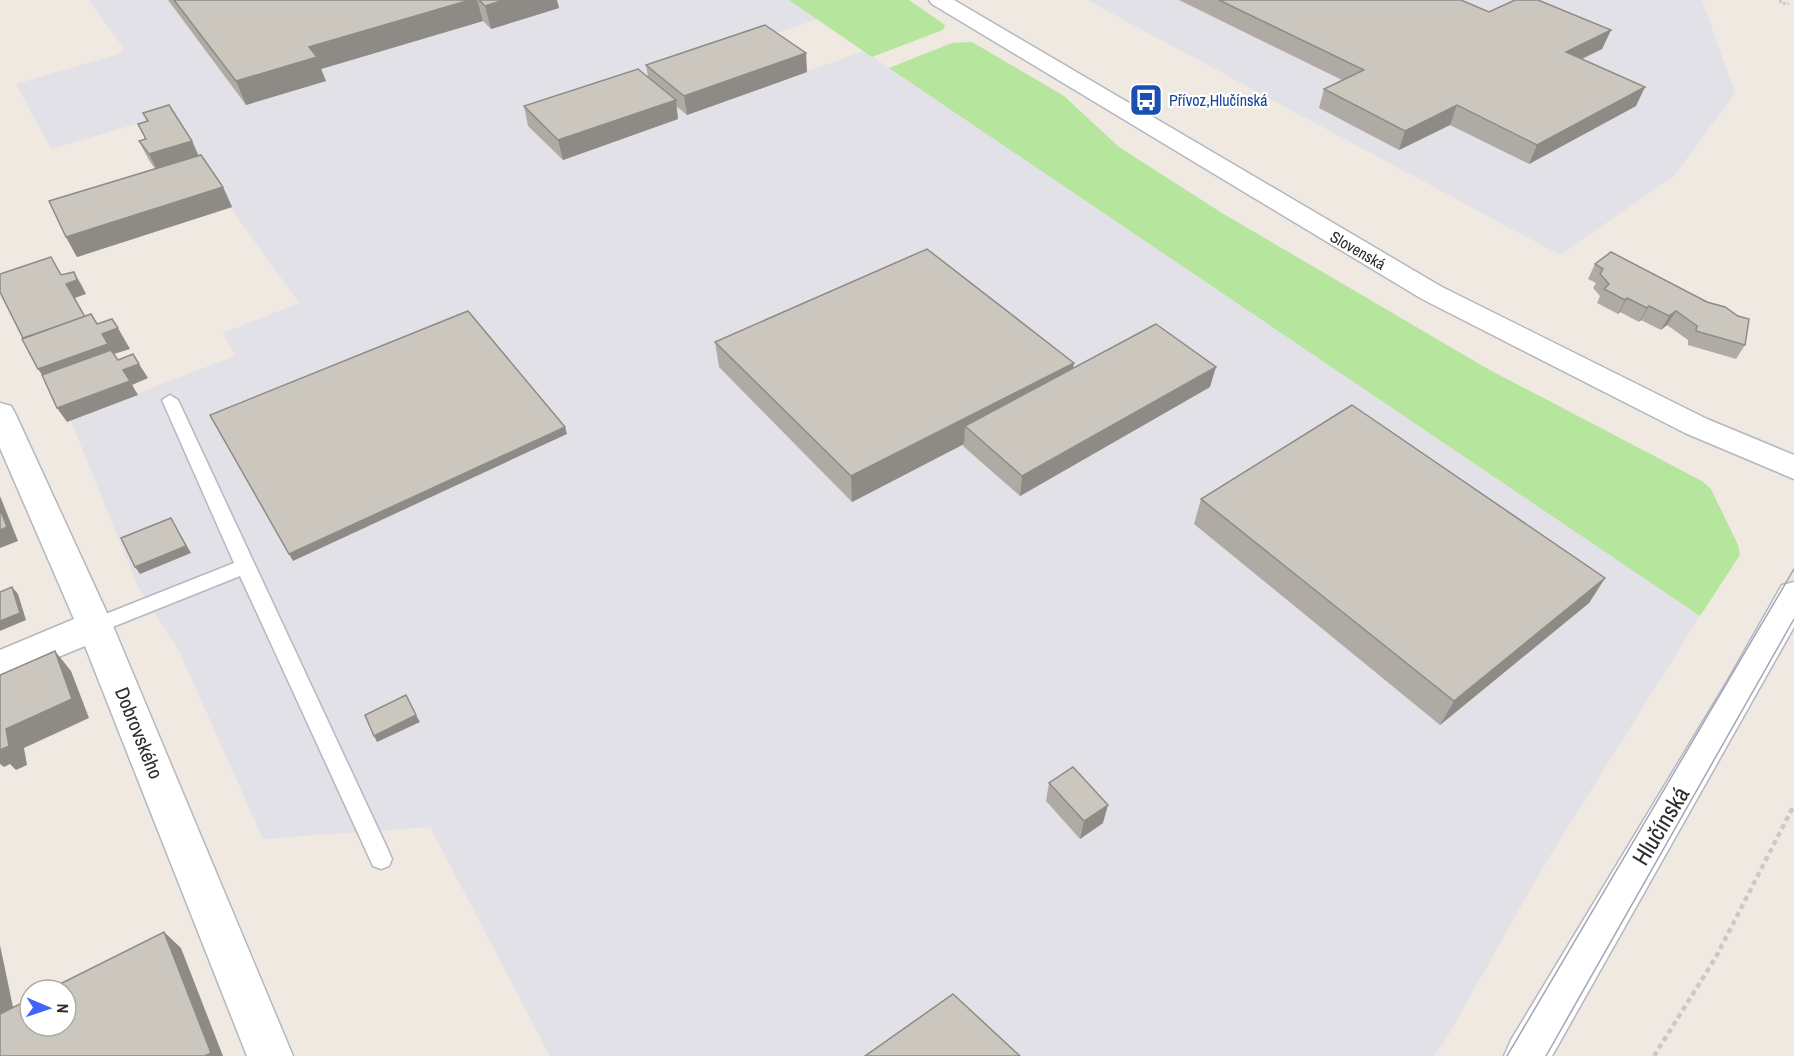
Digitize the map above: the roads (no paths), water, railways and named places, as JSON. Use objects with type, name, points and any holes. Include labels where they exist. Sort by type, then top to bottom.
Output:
[{"type":"street","name":"Slovenská","points":[[939,0],[1432,293],[1696,426],[1794,468]]},
{"type":"street","name":"Dobrovského","points":[[0,413],[95,626],[270,1056]]},
{"type":"street","name":"Hlučínská","points":[[1527,1056],[1740,693],[1794,595]]},
{"type":"street","points":[[0,666],[95,626]]},
{"type":"lane","points":[[170,400],[381,859]]},
{"type":"lane","points":[[95,626],[245,566]]},
{"type":"tram line","points":[[1507,1056],[1794,569]]},
{"type":"tram line","points":[[1546,1056],[1794,619]]},
{"type":"place","name":"Přívoz,Hlučínská","points":[[1146,100]]}]
